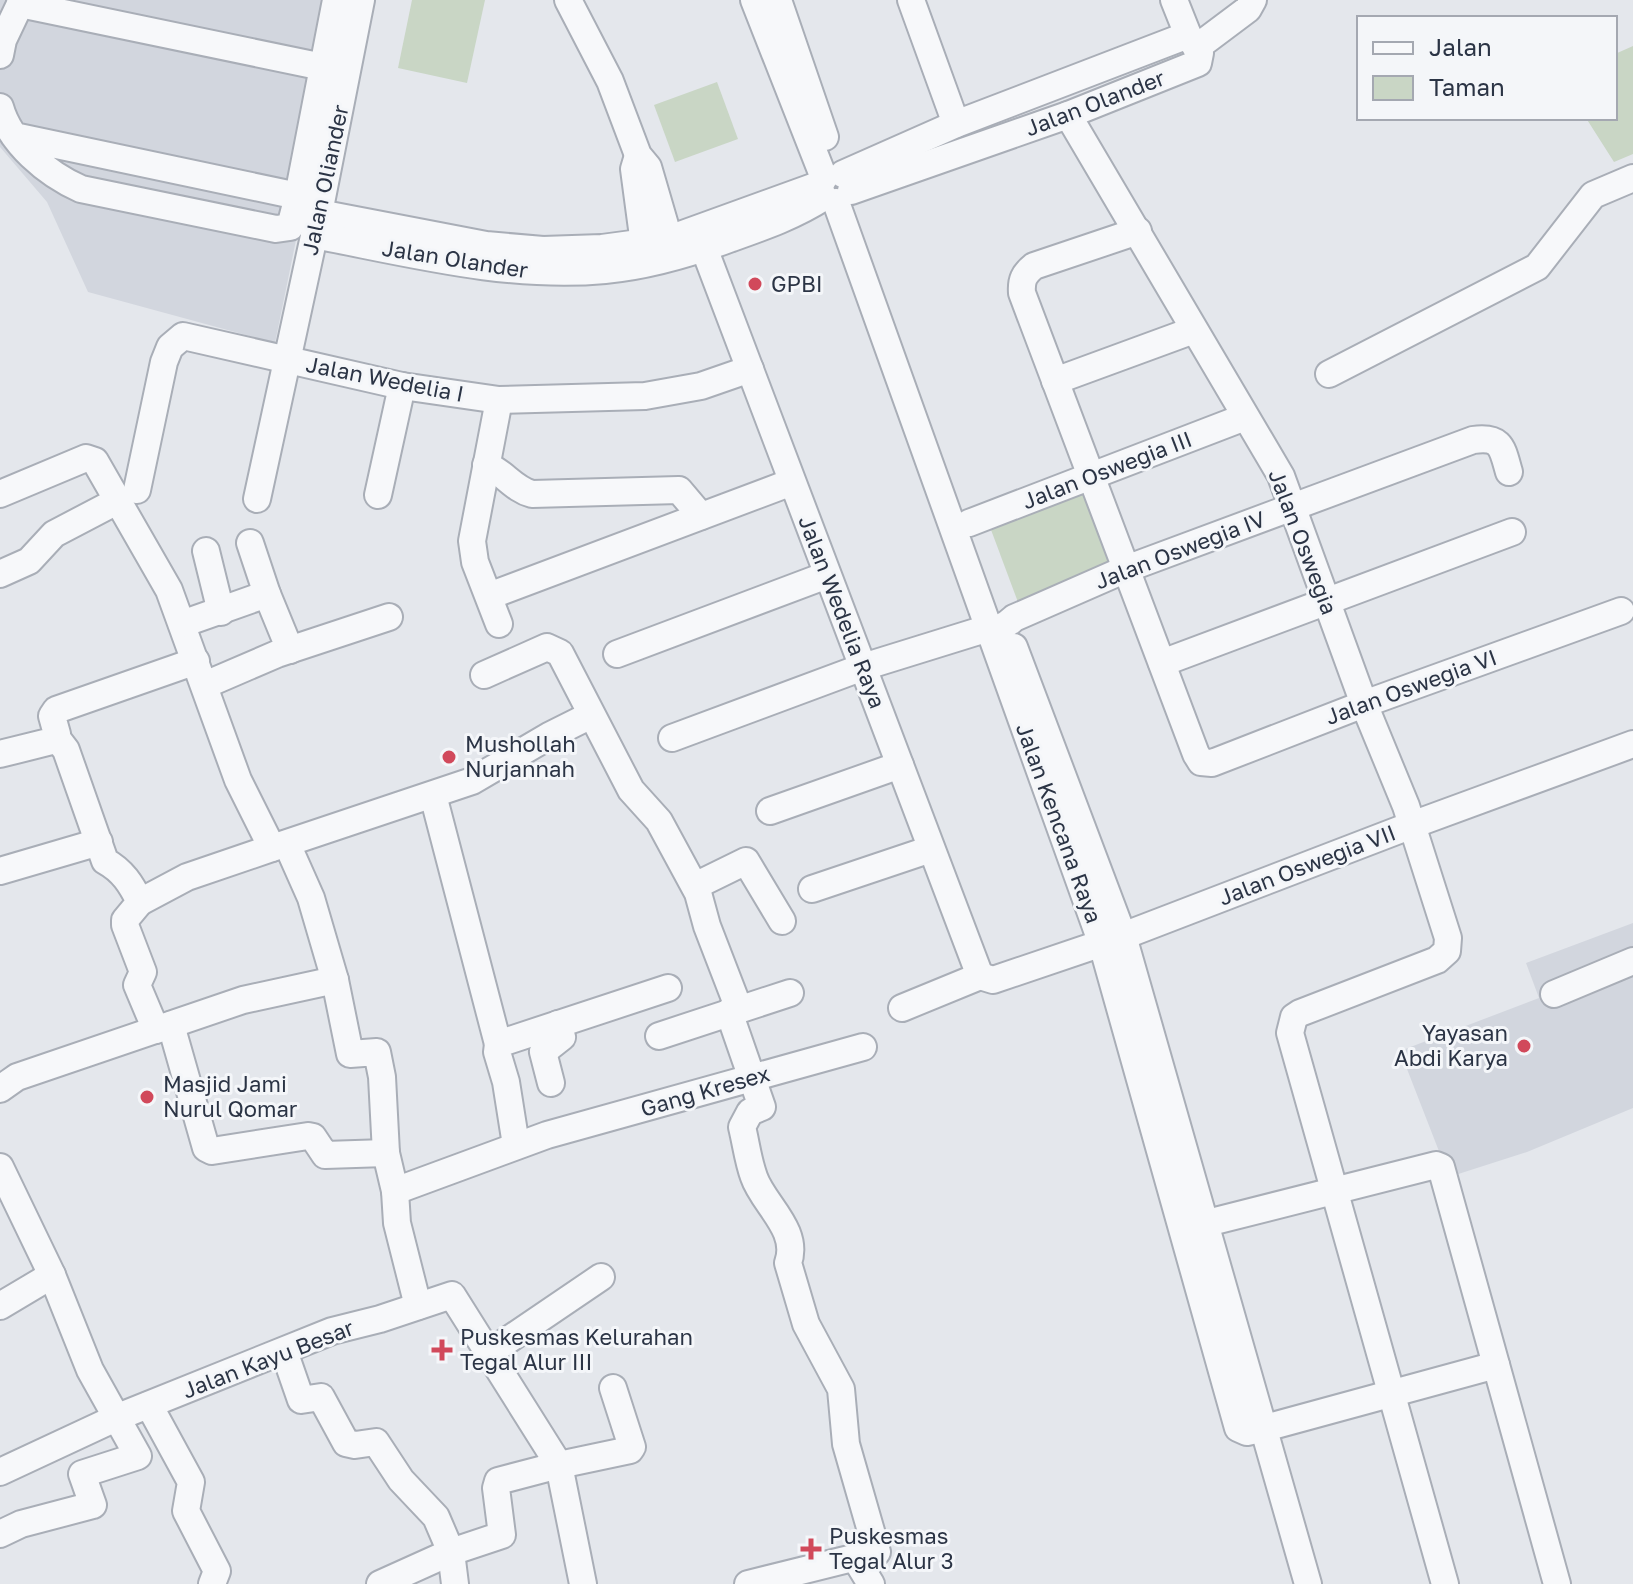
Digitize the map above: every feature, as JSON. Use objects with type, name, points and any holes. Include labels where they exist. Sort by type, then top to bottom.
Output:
[{"type":"street","points":[[0,107],[14,136],[55,176],[81,189],[276,229],[290,227],[336,0]]},
{"type":"street","name":"Jalan Oliander","points":[[257,499],[361,0]]},
{"type":"street","points":[[568,0],[610,81],[638,155],[634,169],[648,203],[656,242]]},
{"type":"street","name":"Jalan Kencana Raya","points":[[754,0],[835,187],[969,523],[996,624]]},
{"type":"street","name":"Jalan Kencana Raya","points":[[778,0],[835,187],[1113,940],[1207,1223],[1308,1584]]},
{"type":"street","points":[[1174,0],[1195,47],[1248,9],[1253,0]]},
{"type":"street","points":[[915,1],[956,124]]},
{"type":"street","points":[[0,55],[3,40],[21,2],[323,67]]},
{"type":"street","name":"Jalan Olander","points":[[316,224],[483,267],[543,272],[604,270],[672,259],[785,219],[835,187],[956,124],[1195,47],[1195,64],[1068,115],[835,187],[656,242],[543,250],[316,224]]},
{"type":"street","name":"Jalan Oswegia","points":[[1068,115],[1281,476],[1364,704],[1412,825],[1448,938],[1447,951],[1437,960],[1300,1013],[1291,1025],[1290,1033],[1335,1190]]},
{"type":"street","points":[[14,136],[298,196]]},
{"type":"street","points":[[1329,374],[1537,267],[1593,195],[1633,178]]},
{"type":"street","points":[[1138,231],[1034,266],[1021,282],[1022,293],[1162,663],[1512,532]]},
{"type":"street","name":"Jalan Wedelia Raya","points":[[704,248],[980,976]]},
{"type":"street","points":[[1055,381],[1194,330]]},
{"type":"street","name":"Jalan Wedelia I","points":[[127,502],[164,362],[170,347],[183,336],[402,386],[499,400],[645,396],[701,386],[750,369]]},
{"type":"street","points":[[378,495],[402,386]]},
{"type":"street","points":[[499,400],[472,541],[475,562],[499,624]]},
{"type":"street","name":"Jalan Oswegia III","points":[[969,523],[1245,417]]},
{"type":"street","name":"Jalan Oswegia IV","points":[[672,738],[863,667],[996,624],[1126,569],[1473,440],[1487,438],[1495,441],[1503,449],[1509,472]]},
{"type":"street","points":[[0,494],[90,458],[127,502],[169,590],[238,780],[311,898],[335,980],[350,1054],[377,1052],[382,1077],[386,1153],[395,1191],[397,1223],[418,1306]]},
{"type":"street","points":[[486,465],[500,472],[518,489],[532,494],[672,489],[685,494],[701,516]]},
{"type":"street","points":[[489,596],[792,482]]},
{"type":"street","points":[[0,574],[29,561],[54,534],[127,502]]},
{"type":"street","points":[[250,543],[290,650]]},
{"type":"street","points":[[206,551],[221,612]]},
{"type":"street","points":[[617,654],[827,575]]},
{"type":"street","points":[[182,624],[267,594]]},
{"type":"street","name":"Jalan Oswegia VI","points":[[1162,663],[1201,762],[1212,763],[1621,611]]},
{"type":"street","points":[[140,902],[130,882],[105,861],[66,750],[56,737],[52,716],[56,710],[290,650],[389,617]]},
{"type":"street","points":[[484,675],[538,649],[547,647],[560,653],[631,790],[659,821],[695,886],[762,1107],[750,1112],[742,1127],[755,1180],[787,1230],[791,1258],[788,1263],[806,1324],[841,1389],[846,1444],[871,1584]]},
{"type":"street","points":[[386,1153],[325,1155],[313,1137],[308,1136],[212,1151],[206,1148],[163,1027],[137,985],[143,972],[125,920],[140,902],[187,877],[472,781],[591,715]]},
{"type":"street","points":[[0,754],[41,745],[56,737]]},
{"type":"street","name":"Jalan Oswegia VII","points":[[902,1008],[980,976],[993,980],[1113,940],[1633,744]]},
{"type":"street","points":[[770,811],[900,765]]},
{"type":"street","points":[[395,1191],[516,1145],[498,1044],[433,795]]},
{"type":"street","points":[[0,871],[99,842]]},
{"type":"street","points":[[812,889],[931,849]]},
{"type":"street","points":[[695,886],[746,861],[782,921]]},
{"type":"street","name":"Jalan Kencana Raya","points":[[1113,940],[1236,1423],[1242,1432],[1265,1428]]},
{"type":"street","points":[[1554,994],[1633,961]]},
{"type":"street","points":[[0,1089],[17,1077],[243,1000],[335,980]]},
{"type":"street","points":[[498,1044],[668,988]]},
{"type":"street","points":[[659,1036],[790,993]]},
{"type":"street","points":[[551,1083],[543,1052],[562,1037],[558,1024]]},
{"type":"street","name":"Gang Kresex","points":[[516,1145],[863,1047]]},
{"type":"street","points":[[1207,1223],[1436,1165],[1441,1167],[1496,1365],[1549,1582]]},
{"type":"street","points":[[0,1167],[52,1275],[90,1370],[138,1456],[82,1474],[93,1505],[21,1524],[0,1534]]},
{"type":"street","points":[[1335,1190],[1445,1584]]},
{"type":"street","points":[[0,1306],[52,1275]]},
{"type":"street","points":[[583,1584],[559,1465],[489,1353],[601,1277]]},
{"type":"street","name":"Jalan Kayu Besar","points":[[0,1472],[118,1417],[332,1331],[452,1295],[489,1353]]},
{"type":"street","points":[[284,1351],[301,1400],[321,1397],[346,1443],[376,1442],[401,1480],[436,1517],[451,1552],[455,1584]]},
{"type":"street","points":[[1265,1428],[1496,1365]]},
{"type":"street","points":[[380,1584],[451,1552],[502,1535],[497,1482],[632,1448],[613,1388]]},
{"type":"street","points":[[149,1405],[191,1482],[186,1511],[217,1571],[212,1584]]},
{"type":"street","points":[[748,1584],[866,1555]]},
{"type":"shaded area","points":[[0,0],[345,0],[275,343],[88,292],[47,202],[0,147]]},
{"type":"shaded area","name":"Yayasan Abdi Karya","points":[[1633,923],[1633,1108],[1527,1152],[1449,1177],[1400,1051],[1539,998],[1526,963]]},
{"type":"green space","points":[[412,0],[485,0],[467,83],[398,68]]},
{"type":"green space","points":[[1633,46],[1633,154],[1614,162],[1587,120],[1617,120],[1617,53]]},
{"type":"green space","points":[[717,82],[738,139],[675,162],[654,105]]},
{"type":"green space","points":[[1090,484],[1119,567],[1019,605],[987,519]]},
{"type":"place","name":"GPBI","points":[[755,284]]},
{"type":"place","name":"Mushollah Nurjannah","points":[[449,757]]},
{"type":"place","name":"Yayasan Abdi Karya","points":[[1524,1046]]},
{"type":"place","name":"Masjid Jami Nurul Qomar","points":[[147,1097]]},
{"type":"place","name":"Puskesmas Kelurahan Tegal Alur III","points":[[442,1350]]},
{"type":"place","name":"Puskesmas Tegal Alur 3","points":[[811,1549]]}]
